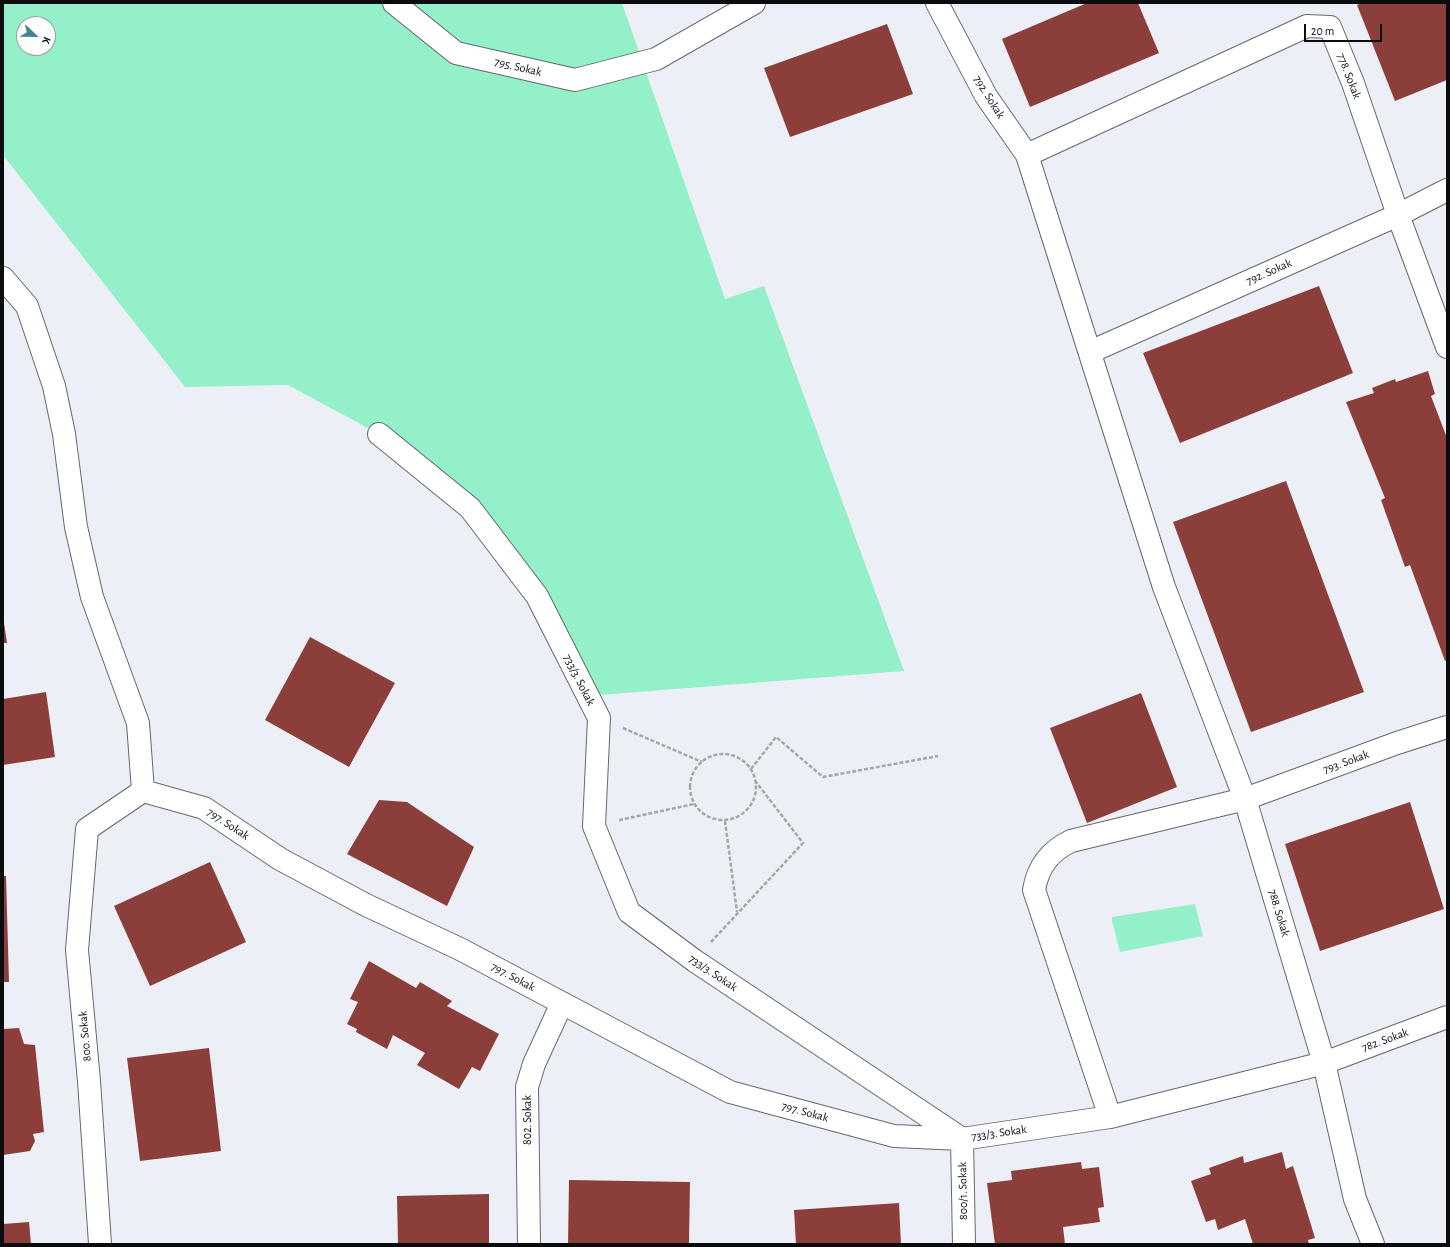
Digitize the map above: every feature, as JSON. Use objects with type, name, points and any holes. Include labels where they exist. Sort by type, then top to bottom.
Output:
[{"type":"street","name":"795. Sokak","points":[[394,3],[456,53],[575,80],[656,59],[754,3]]},
{"type":"street","name":"792. Sokak","points":[[937,3],[986,96],[1027,155],[1164,587]]},
{"type":"street","name":"778. Sokak","points":[[1027,155],[1307,26],[1330,27],[1353,83],[1398,215],[1447,347]]},
{"type":"street","name":"792. Sokak","points":[[1090,352],[1398,215],[1447,190]]},
{"type":"street","points":[[3,278],[27,306],[54,386],[64,434],[76,527],[92,597],[138,723],[143,791]]},
{"type":"street","name":"733/3. Sokak","points":[[379,434],[470,508],[537,596],[598,718],[594,826],[629,912],[694,962],[962,1139],[1110,1117],[1324,1063]]},
{"type":"street","name":"788. Sokak","points":[[1164,587],[1245,799],[1324,1063],[1355,1199],[1374,1244]]},
{"type":"street","name":"793. Sokak","points":[[1110,1117],[1034,890],[1039,870],[1052,853],[1071,841],[1245,799],[1397,743],[1447,727]]},
{"type":"street","name":"800. Sokak","points":[[100,1244],[89,1081],[77,950],[87,829],[143,791]]},
{"type":"street","name":"797. Sokak","points":[[143,791],[204,808],[280,859],[326,884],[366,905],[460,949],[730,1092],[894,1136],[962,1139]]},
{"type":"street","name":"802. Sokak","points":[[529,1244],[527,1087],[534,1064],[562,1003]]},
{"type":"street","name":"782. Sokak","points":[[1324,1063],[1447,1017]]},
{"type":"street","name":"800/1. Sokak","points":[[962,1139],[964,1244]]},
{"type":"path","points":[[598,718],[702,762]]},
{"type":"path","points":[[751,769],[776,737],[823,777],[938,756]]},
{"type":"path","points":[[694,962],[737,912],[803,843],[756,782],[751,769],[744,761],[734,756],[722,754],[711,756],[702,762],[694,771],[690,782],[690,793],[694,804],[707,816],[725,821],[745,813],[752,804],[756,794],[756,782]]},
{"type":"path","points":[[594,826],[694,804]]},
{"type":"path","points":[[725,821],[737,912]]},
{"type":"green space","points":[[3,3],[622,3],[725,299],[764,286],[904,671],[587,696],[470,508],[379,434],[288,385],[185,387],[3,155]]},
{"type":"green space","points":[[1195,904],[1203,936],[1120,952],[1112,917]]},
{"type":"building","points":[[1087,3],[1138,3],[1159,53],[1030,107],[1002,39]]},
{"type":"building","points":[[1362,3],[1447,3],[1447,80],[1395,101],[1357,5]]},
{"type":"building","points":[[887,24],[913,94],[790,137],[764,68]]},
{"type":"building","points":[[1319,286],[1353,373],[1180,443],[1143,353]]},
{"type":"building","points":[[1428,371],[1435,394],[1431,396],[1447,438],[1447,660],[1445,661],[1410,565],[1405,567],[1381,500],[1385,498],[1346,402],[1374,393],[1372,388],[1395,379],[1396,382]]},
{"type":"building","points":[[1286,481],[1364,692],[1251,732],[1173,522]]},
{"type":"building","points":[[3,616],[7,643],[3,643]]},
{"type":"building","points":[[310,637],[395,683],[349,767],[265,720]]},
{"type":"building","points":[[46,692],[55,757],[3,765],[3,699]]},
{"type":"building","points":[[1141,693],[1177,787],[1087,823],[1050,728]]},
{"type":"building","points":[[379,800],[407,802],[474,847],[447,906],[347,854]]},
{"type":"building","points":[[1410,802],[1444,909],[1320,951],[1285,844]]},
{"type":"building","points":[[210,862],[246,942],[150,986],[114,906]]},
{"type":"building","points":[[3,876],[6,876],[9,982],[3,982]]},
{"type":"building","points":[[369,961],[416,988],[420,982],[452,1001],[447,1006],[499,1034],[480,1071],[472,1067],[459,1089],[417,1065],[425,1053],[393,1035],[387,1049],[356,1032],[357,1029],[347,1024],[358,1002],[350,999]]},
{"type":"building","points":[[19,1028],[24,1044],[35,1045],[44,1132],[33,1134],[35,1141],[30,1151],[3,1155],[3,1029]]},
{"type":"building","points":[[209,1048],[221,1151],[140,1161],[127,1058]]},
{"type":"building","points":[[1282,1152],[1286,1169],[1293,1166],[1315,1238],[1308,1240],[1309,1244],[1253,1244],[1245,1219],[1218,1230],[1215,1219],[1206,1222],[1191,1181],[1211,1174],[1209,1168],[1243,1156],[1244,1163]]},
{"type":"building","points":[[1081,1162],[1082,1169],[1099,1167],[1104,1207],[1098,1208],[1100,1222],[1063,1227],[1065,1244],[995,1244],[987,1183],[1012,1180],[1011,1171]]},
{"type":"building","points":[[569,1180],[690,1182],[689,1244],[568,1244]]},
{"type":"building","points":[[489,1194],[489,1244],[398,1244],[397,1196]]},
{"type":"building","points":[[899,1203],[901,1244],[796,1244],[794,1210]]},
{"type":"building","points":[[29,1222],[31,1244],[3,1244],[3,1224]]}]
